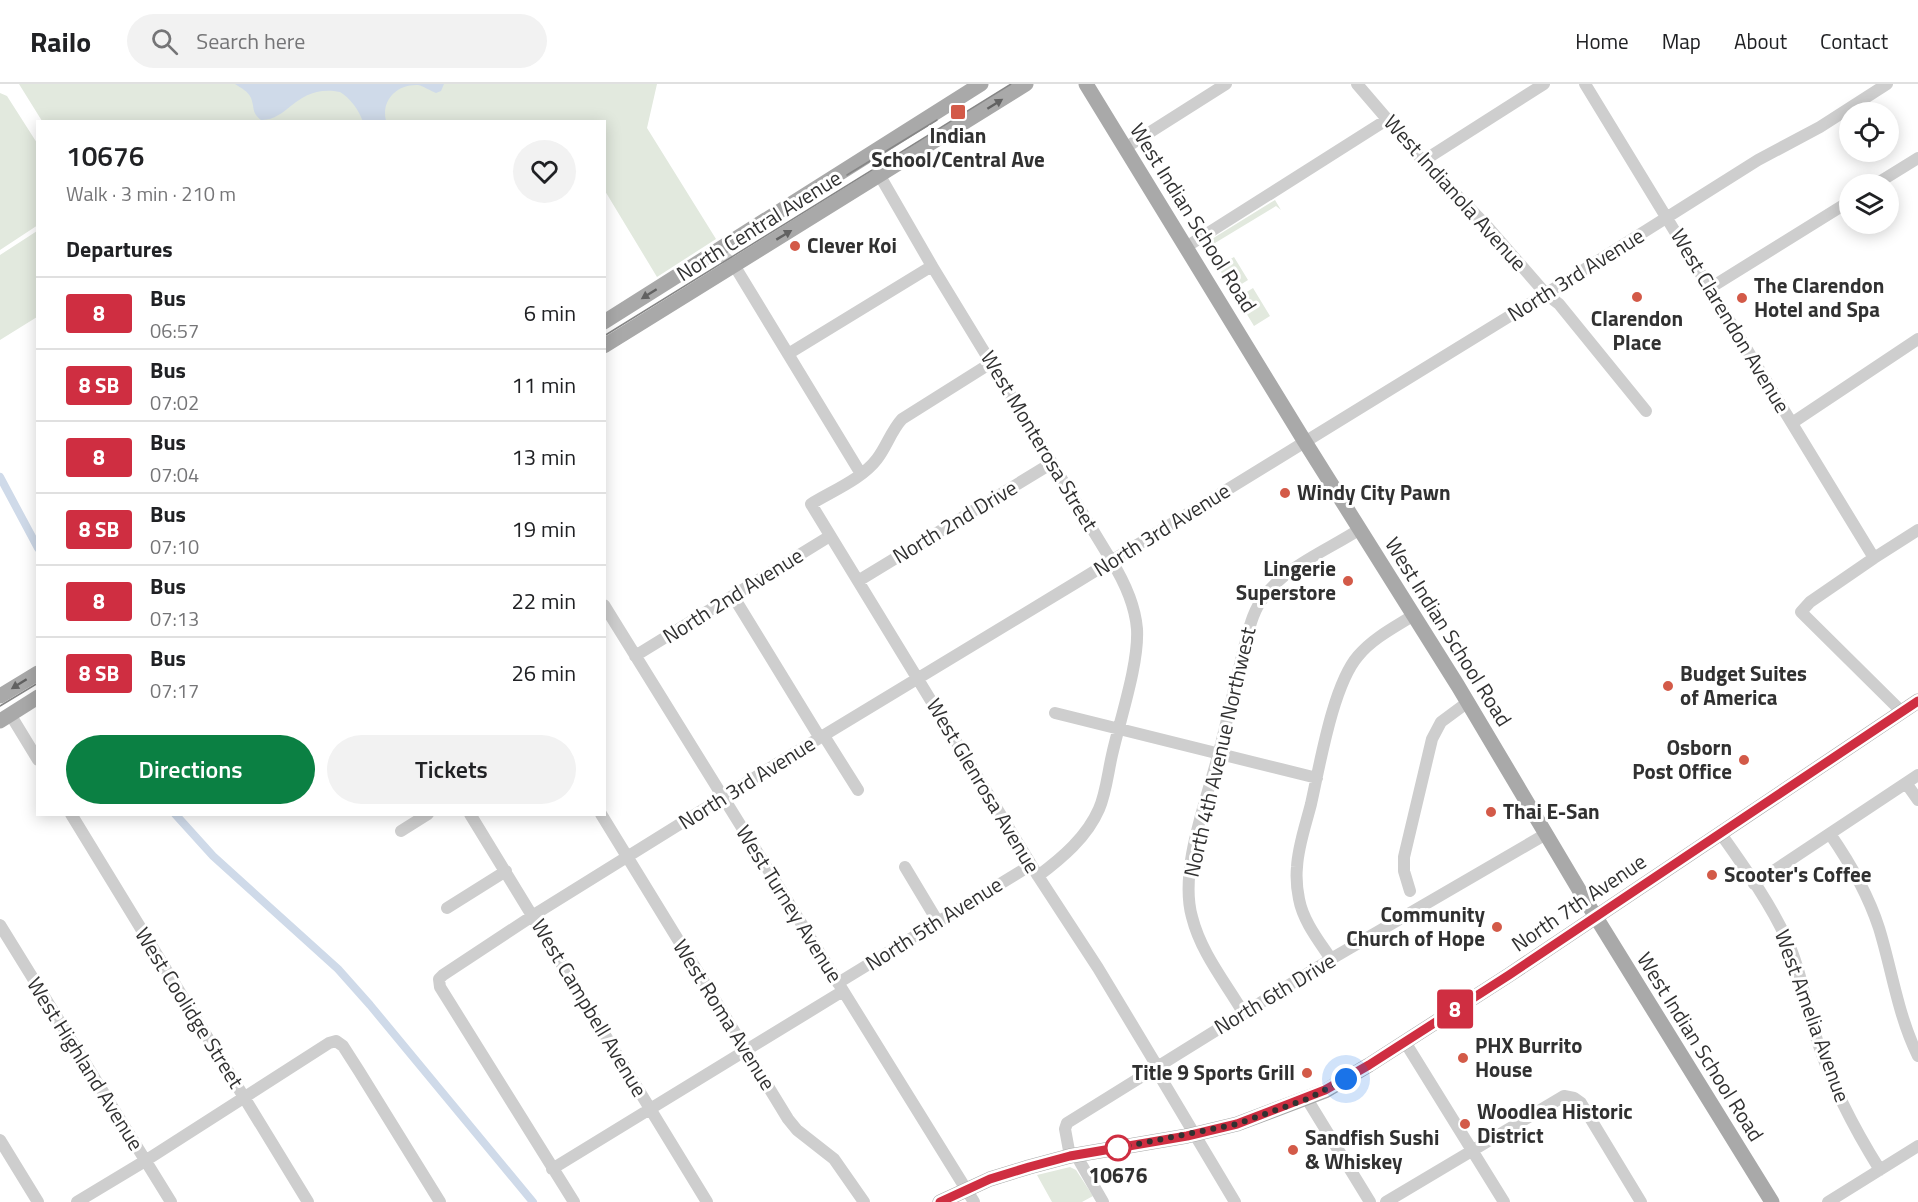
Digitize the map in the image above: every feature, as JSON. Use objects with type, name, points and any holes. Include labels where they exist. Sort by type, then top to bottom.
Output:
[{"type":"main road","name":"North Central Avenue","points":[[606,321],[981,84]]},
{"type":"main road","name":"North Central Avenue","points":[[606,345],[1026,84]]},
{"type":"main road","name":"West Indian School Road","points":[[1086,84],[1305,442],[1468,702],[1595,917],[1772,1202]]},
{"type":"main road","points":[[0,696],[36,674]]},
{"type":"main road","points":[[5,718],[36,698]]},
{"type":"main road","name":"North 7th Avenue","points":[[940,1202],[970,1196],[1012,1172],[1073,1155],[1194,1134],[1237,1124],[1307,1099],[1346,1079],[1405,1042],[1918,701]]},
{"type":"street","points":[[1125,148],[1226,84]]},
{"type":"street","name":"West Indianola Avenue","points":[[1357,84],[1423,161],[1485,224],[1546,294],[1559,304],[1646,411]]},
{"type":"street","points":[[1423,161],[1544,84]]},
{"type":"street","name":"West Clarendon Avenue","points":[[1585,84],[1874,558]]},
{"type":"street","name":"North 3rd Avenue","points":[[552,1169],[440,987],[440,979],[533,916],[723,797],[1546,294],[1758,160],[1808,134],[1887,84]]},
{"type":"street","points":[[1185,247],[1388,119]]},
{"type":"street","points":[[1892,174],[1918,158]]},
{"type":"street","name":"West Monterosa Street","points":[[880,176],[932,266],[1112,560],[1128,592],[1137,628],[1135,656],[1100,808],[1076,843],[1059,860],[1034,870]]},
{"type":"street","points":[[1710,288],[1839,208]]},
{"type":"street","points":[[717,251],[734,265],[861,474],[879,456],[902,418],[991,363]]},
{"type":"street","points":[[788,354],[932,266]]},
{"type":"street","points":[[1792,423],[1918,339]]},
{"type":"street","name":"North 2nd Drive","points":[[858,581],[1052,462]]},
{"type":"street","name":"West Glenrosa Avenue","points":[[861,474],[811,504],[1034,870],[1098,968],[1236,1202]]},
{"type":"street","name":"North 4th Avenue Northwest","points":[[1244,1014],[1196,932],[1188,897],[1196,838],[1246,640],[1252,619],[1263,597],[1280,578],[1360,529]]},
{"type":"street","points":[[1902,712],[1801,612],[1810,602],[1918,530]]},
{"type":"street","name":"North 2nd Avenue","points":[[635,656],[830,536]]},
{"type":"street","points":[[733,596],[858,790]]},
{"type":"street","name":"West Turney Avenue","points":[[606,610],[970,1196]]},
{"type":"street","points":[[1331,959],[1305,916],[1299,901],[1298,856],[1337,700],[1346,675],[1366,648],[1414,615]]},
{"type":"street","points":[[1410,891],[1404,871],[1404,857],[1432,739],[1441,722],[1468,702]]},
{"type":"street","points":[[1055,713],[1317,778]]},
{"type":"street","points":[[5,718],[36,757]]},
{"type":"street","points":[[1754,884],[1918,775]]},
{"type":"street","points":[[1906,783],[1918,800]]},
{"type":"street","name":"West Coolidge Street","points":[[72,816],[308,1202]]},
{"type":"street","points":[[401,831],[425,816]]},
{"type":"street","name":"West Campbell Avenue","points":[[471,816],[707,1202]]},
{"type":"street","name":"West Roma Avenue","points":[[602,816],[788,1119],[797,1130],[834,1159],[864,1202]]},
{"type":"street","name":"North 6th Drive","points":[[1073,1155],[1065,1129],[1066,1123],[1331,959],[1546,834]]},
{"type":"street","name":"West Amelia Avenue","points":[[1721,834],[1787,939],[1817,1042],[1839,1097],[1880,1170]]},
{"type":"street","points":[[1830,834],[1853,869],[1871,906],[1897,997],[1918,1056]]},
{"type":"street","points":[[905,867],[938,922]]},
{"type":"street","name":"North 5th Avenue","points":[[552,1169],[746,1051],[938,922],[1034,870]]},
{"type":"street","points":[[447,908],[506,871]]},
{"type":"street","name":"West Highland Avenue","points":[[0,925],[171,1202]]},
{"type":"street","points":[[77,1202],[336,1041],[343,1046],[440,1202]]},
{"type":"street","points":[[1405,1042],[1504,1202]]},
{"type":"street","points":[[1386,1202],[1564,1095],[1581,1103],[1641,1202]]},
{"type":"street","points":[[1307,1099],[1370,1202]]},
{"type":"street","points":[[0,1140],[38,1202]]},
{"type":"street","points":[[1828,1202],[1918,1146]]},
{"type":"street","points":[[1073,1155],[1103,1202]]},
{"type":"street","points":[[552,1169],[573,1202]]},
{"type":"shaded area","points":[[19,84],[657,84],[647,128],[716,239],[657,277],[606,193],[606,120],[41,120]]},
{"type":"shaded area","points":[[0,93],[7,96],[36,141],[36,226],[0,250]]},
{"type":"shaded area","points":[[1275,200],[1281,210],[1276,206],[1215,243],[1218,248],[1210,253],[1206,246],[1207,242]]},
{"type":"shaded area","points":[[36,232],[36,318],[0,340],[0,255]]},
{"type":"shaded area","points":[[1223,257],[1227,261],[1234,257],[1248,280],[1232,290],[1215,262]]},
{"type":"shaded area","points":[[1253,288],[1270,316],[1254,326],[1237,298]]},
{"type":"shaded area","points":[[1070,1167],[1076,1170],[1093,1196],[1082,1202],[1052,1202],[1037,1175]]},
{"type":"water","points":[[235,84],[444,84],[441,91],[436,93],[418,85],[403,87],[388,101],[386,120],[362,120],[354,105],[344,95],[340,92],[325,91],[303,98],[271,119],[261,120],[254,112],[250,96]]},
{"type":"waterway","points":[[0,477],[36,544]]},
{"type":"waterway","points":[[177,816],[213,856],[338,969],[533,1202]]},
{"type":"tram line","points":[[606,335],[1011,84]]},
{"type":"tram line","points":[[847,175],[937,120]]},
{"type":"tram line","points":[[0,706],[36,684]]},
{"type":"bus line","name":"8","points":[[940,1202],[990,1179],[1029,1167],[1070,1156],[1187,1136],[1237,1124],[1307,1099],[1325,1090],[1369,1065],[1509,975],[1918,701]]},
{"type":"place","name":"Indian School/Central Ave","points":[[958,112]]},
{"type":"place","name":"Clever Koi","points":[[795,246]]},
{"type":"place","name":"Clarendon Place","points":[[1637,297]]},
{"type":"place","name":"The Clarendon Hotel and Spa","points":[[1742,298]]},
{"type":"place","name":"Windy City Pawn","points":[[1285,493]]},
{"type":"place","name":"Lingerie Superstore","points":[[1348,581]]},
{"type":"place","name":"Budget Suites of America","points":[[1668,686]]},
{"type":"place","name":"Osborn Post Office","points":[[1744,760]]},
{"type":"place","name":"Thai E-San","points":[[1491,812]]},
{"type":"place","name":"Scooter's Coffee","points":[[1712,875]]},
{"type":"place","name":"Community Church of Hope","points":[[1497,927]]},
{"type":"place","name":"PHX Burrito House","points":[[1463,1058]]},
{"type":"place","name":"Title 9 Sports Grill","points":[[1307,1073]]},
{"type":"place","name":"Woodlea Historic District","points":[[1465,1124]]},
{"type":"place","name":"10676","points":[[1118,1148]]},
{"type":"place","name":"Sandfish Sushi & Whiskey","points":[[1293,1150]]},
{"type":"route","points":[[1118,1148],[1187,1136],[1237,1124],[1307,1099],[1346,1079]]}]
